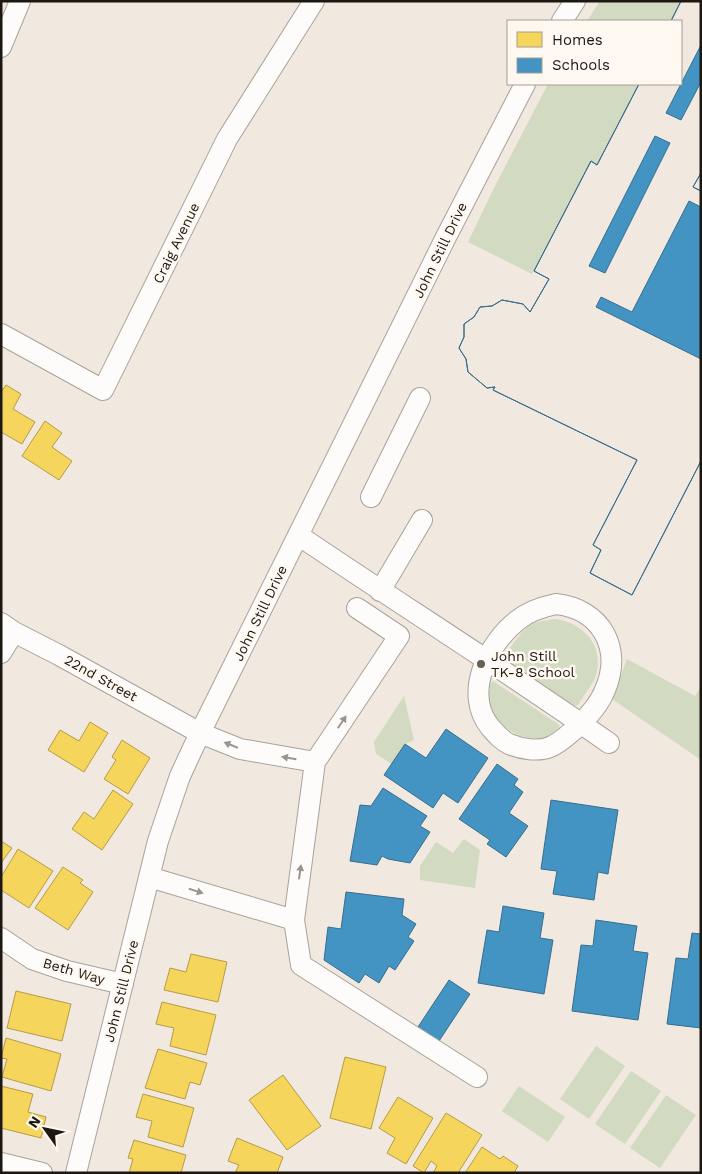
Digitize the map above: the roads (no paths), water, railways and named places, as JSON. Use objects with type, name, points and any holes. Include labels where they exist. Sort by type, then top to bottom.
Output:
[{"type":"street","points":[[1,46],[20,1]]},
{"type":"street","name":"Craig Avenue","points":[[1,334],[103,390],[227,139],[314,1]]},
{"type":"street","points":[[563,20],[575,1]]},
{"type":"street","name":"John Still Drive","points":[[76,1173],[158,840],[180,776],[200,732],[450,228],[524,85]]},
{"type":"street","points":[[371,497],[420,398]]},
{"type":"street","points":[[380,591],[422,520]]},
{"type":"street","points":[[298,536],[609,743]]},
{"type":"street","points":[[556,604],[571,606],[593,619],[605,634],[611,661],[605,691],[581,723],[563,740],[549,748],[530,749],[502,741],[484,719],[478,690],[486,660],[501,637],[517,620],[540,608],[556,604]]},
{"type":"street","points":[[357,608],[399,636],[315,762],[294,920],[301,965],[476,1077]]},
{"type":"street","points":[[1,653],[8,628]]},
{"type":"street","name":"22nd Street","points":[[8,628],[200,732],[240,748],[315,762]]},
{"type":"street","points":[[149,877],[294,920]]},
{"type":"street","name":"Beth Way","points":[[1,938],[32,959],[66,971],[123,984]]},
{"type":"street","points":[[1,1163],[42,1173]]},
{"type":"place","name":"John Still TK-8 School","points":[[481,664]]}]
